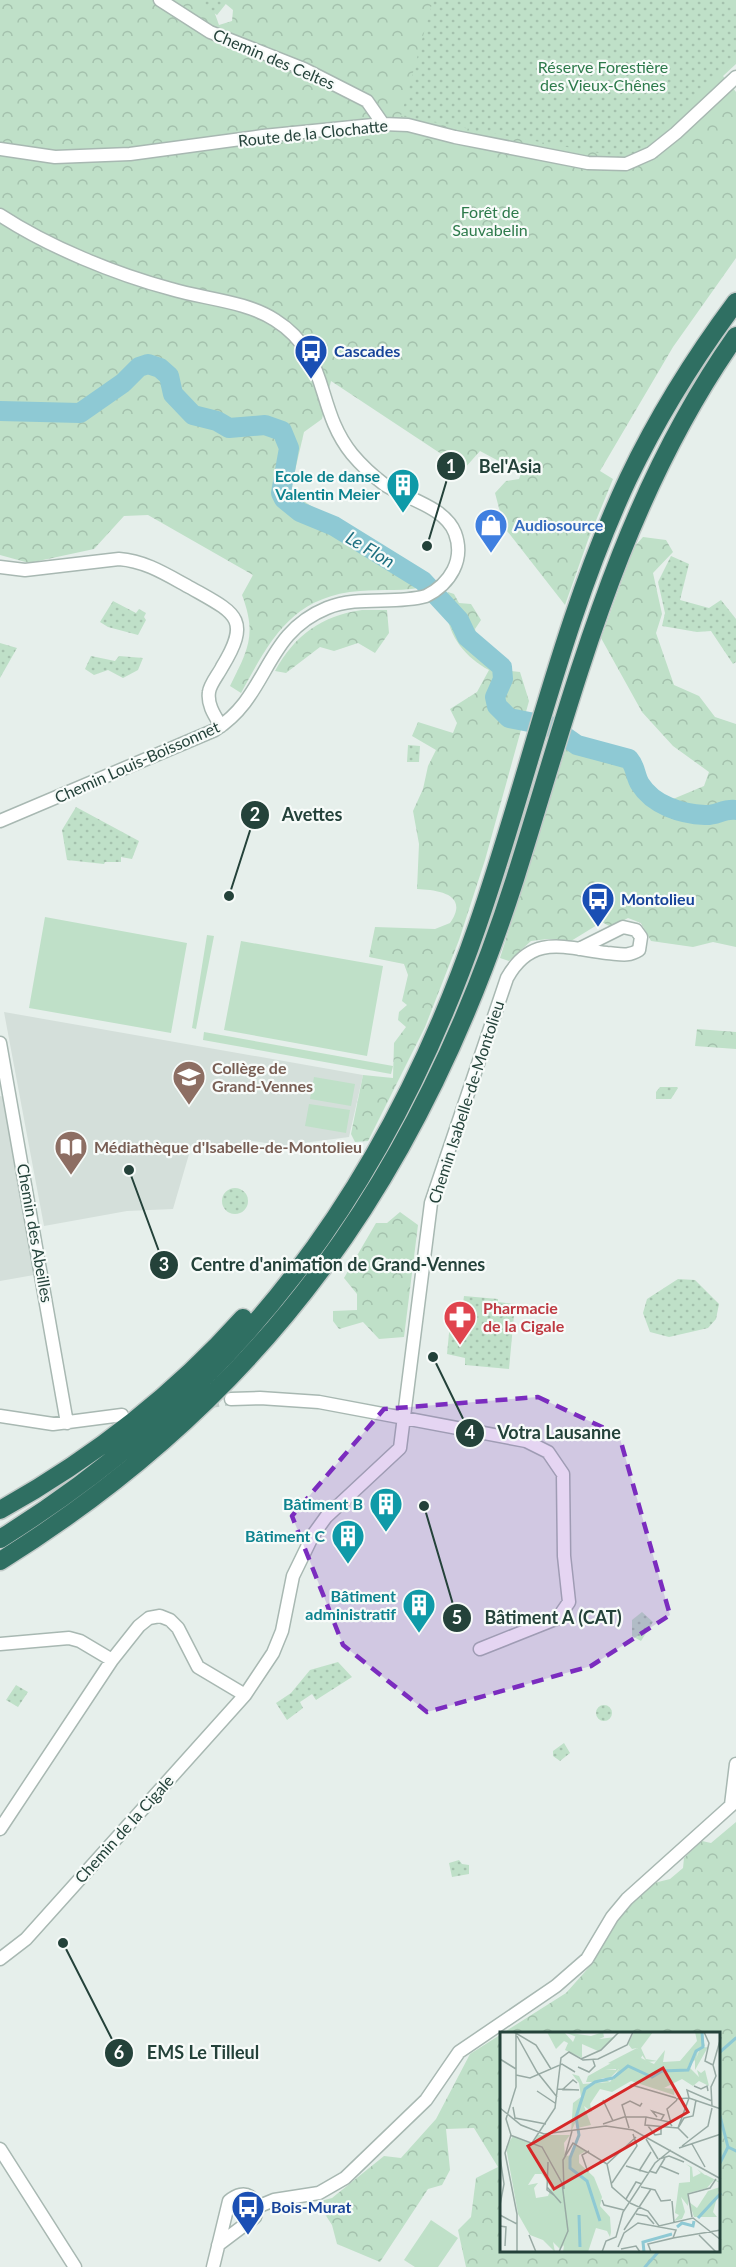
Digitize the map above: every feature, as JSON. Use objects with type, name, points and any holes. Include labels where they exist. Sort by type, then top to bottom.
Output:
[{"type":"highway","points":[[0,1539],[108,1464],[205,1377],[286,1287],[363,1170],[400,1108],[436,1034],[471,944],[566,641],[604,535],[653,429],[690,368],[736,302]]},
{"type":"highway","points":[[0,1561],[71,1514],[128,1472],[218,1390],[300,1298],[383,1182],[443,1070],[481,979],[515,879],[577,674],[623,544],[676,431],[736,336]]},
{"type":"highway","points":[[0,1510],[96,1449],[195,1368],[277,1280],[363,1170]]},
{"type":"street","name":"Chemin des Celtes","points":[[160,0],[210,32],[304,69],[367,101],[383,124]]},
{"type":"street","name":"Route de la Clochatte","points":[[0,149],[56,157],[130,154],[296,132],[383,124],[408,125],[455,137],[588,163],[626,164],[651,153],[736,77]]},
{"type":"street","name":"Chemin Louis-Boissonnet","points":[[0,215],[54,244],[143,280],[272,318],[297,335],[305,345],[317,373],[331,419],[359,462],[387,485],[443,516],[450,524],[457,540],[458,558],[454,570],[445,583],[426,596],[344,603],[314,614],[284,639],[248,702],[221,726],[0,821]]},
{"type":"street","points":[[0,567],[25,570],[102,561],[133,560],[148,564],[224,607],[235,618],[238,633],[236,644],[209,692],[210,707],[221,726]]},
{"type":"street","name":"Chemin Isabelle-de-Montolieu","points":[[405,1419],[431,1203],[507,978],[514,965],[536,948],[550,945],[579,950]]},
{"type":"street","name":"Chemin des Abeilles","points":[[0,1043],[66,1423]]},
{"type":"street","points":[[231,1399],[302,1400],[526,1441],[548,1452],[563,1474],[564,1556],[569,1602],[566,1610],[558,1618],[480,1649]]},
{"type":"street","points":[[0,1416],[37,1423],[66,1423],[122,1415]]},
{"type":"street","name":"Chemin de la Cigale","points":[[0,1959],[26,1939],[245,1695],[273,1653],[282,1631],[293,1576],[313,1535],[326,1517],[400,1448],[405,1419]]},
{"type":"street","points":[[0,1829],[5,1811],[112,1660],[139,1626],[149,1618],[160,1616],[170,1620],[178,1628],[198,1667],[245,1695]]},
{"type":"street","points":[[0,1644],[69,1638],[80,1641],[112,1660]]},
{"type":"street","points":[[257,2207],[274,2200],[319,2193],[345,2178],[426,2100],[459,2052],[556,1986],[587,1959],[612,1917],[627,1899],[734,1803],[736,1764]]},
{"type":"street","points":[[0,2149],[75,2267]]},
{"type":"street","points":[[213,2267],[218,2245],[229,2201],[236,2195],[246,2194],[253,2199],[257,2207],[255,2217],[218,2245]]},
{"type":"highlighted area","points":[[538,1397],[619,1435],[670,1615],[591,1666],[427,1712],[343,1645],[292,1516],[384,1409]]},
{"type":"shaded area","name":"Collège de Grand-Vennes","points":[[4,1012],[363,1075],[349,1137],[303,1143],[300,1148],[252,1141],[243,1153],[192,1144],[173,1209],[127,1211],[44,1226]]},
{"type":"shaded area","points":[[0,1096],[4,1097],[34,1275],[0,1281]]},
{"type":"green space","name":"Forêt de Sauvabelin","points":[[0,0],[210,0],[219,25],[232,21],[233,10],[221,0],[736,0],[736,64],[723,76],[736,92],[736,258],[673,347],[600,471],[613,479],[565,605],[504,527],[495,493],[506,481],[519,479],[521,473],[480,451],[464,469],[331,381],[322,419],[304,432],[290,492],[393,560],[420,573],[429,581],[428,586],[337,595],[300,611],[273,639],[241,693],[230,686],[246,652],[250,632],[247,609],[242,595],[253,575],[148,515],[124,516],[94,549],[29,563],[0,555]]},
{"type":"green space","points":[[195,0],[229,0],[217,15]]},
{"type":"green space","name":"Réserve Forestière des Vieux-Chênes","points":[[433,0],[731,0],[736,9],[736,60],[631,159],[401,116]]},
{"type":"green space","points":[[643,537],[666,540],[673,552],[653,573],[662,614],[656,633],[674,685],[699,696],[715,717],[736,724],[736,947],[713,942],[693,947],[651,941],[641,923],[628,918],[611,927],[602,922],[571,941],[548,939],[531,941],[509,961],[500,958],[570,735],[610,747],[651,795],[673,799],[704,786],[709,772],[673,746],[642,712],[601,638],[634,547]]},
{"type":"green space","points":[[671,556],[689,564],[680,600],[709,608],[721,600],[736,619],[736,662],[733,664],[711,631],[697,632],[662,626],[665,613],[658,582]]},
{"type":"green space","points":[[448,592],[454,594],[459,603],[471,604],[481,620],[475,629],[478,640],[511,664],[511,671],[520,672],[529,701],[485,860],[459,940],[425,1027],[368,1141],[355,1142],[351,1134],[363,1075],[393,1078],[394,1043],[406,1027],[398,1020],[399,1012],[407,1005],[402,1001],[408,975],[404,964],[369,957],[375,927],[435,929],[450,923],[455,913],[454,900],[449,896],[417,889],[419,844],[413,811],[423,789],[428,766],[436,750],[412,736],[418,722],[453,733],[457,723],[450,709],[477,692],[489,670],[466,653],[455,638],[446,610],[449,607],[443,597]]},
{"type":"green space","points":[[113,601],[136,613],[139,609],[146,613],[144,617],[146,620],[138,635],[108,627],[100,622]]},
{"type":"green space","points":[[362,610],[387,610],[389,633],[375,653],[358,643],[334,651],[320,647],[286,673],[275,671],[291,647],[311,629],[334,617]]},
{"type":"green space","points":[[0,643],[17,648],[0,678]]},
{"type":"green space","points":[[91,656],[115,661],[119,656],[143,658],[138,670],[123,678],[108,670],[94,675],[85,669]]},
{"type":"green space","points":[[408,745],[420,746],[419,762],[407,762]]},
{"type":"green space","points":[[76,807],[139,841],[132,859],[121,857],[121,862],[105,862],[104,864],[67,860],[62,830]]},
{"type":"green space","points":[[45,917],[187,943],[171,1033],[29,1008]]},
{"type":"green space","points":[[207,935],[214,936],[196,1029],[192,1028]]},
{"type":"green space","points":[[241,941],[383,966],[367,1056],[224,1030]]},
{"type":"green space","points":[[697,1029],[736,1032],[736,1049],[695,1046]]},
{"type":"green space","points":[[204,1032],[393,1066],[391,1074],[203,1040]]},
{"type":"green space","points":[[314,1077],[355,1084],[351,1106],[310,1099]]},
{"type":"green space","points":[[660,1087],[678,1088],[671,1099],[656,1099],[656,1092]]},
{"type":"green space","points":[[309,1104],[350,1110],[346,1133],[305,1126]]},
{"type":"green space","points":[[235,1188],[244,1192],[248,1201],[244,1210],[235,1214],[226,1210],[222,1201],[226,1192]]},
{"type":"green space","points":[[400,1212],[418,1225],[404,1337],[379,1339],[363,1322],[339,1329],[333,1321],[333,1311],[357,1310],[357,1294],[344,1278],[376,1223],[387,1223]]},
{"type":"green space","points":[[678,1279],[695,1280],[719,1304],[716,1319],[708,1328],[669,1337],[650,1332],[643,1313],[647,1299]]},
{"type":"green space","points":[[464,1296],[498,1299],[498,1302],[515,1304],[509,1369],[465,1365],[465,1358],[447,1354],[452,1302],[463,1303]]},
{"type":"green space","points":[[642,1612],[653,1622],[641,1641],[632,1636],[632,1620]]},
{"type":"green space","points":[[338,1662],[352,1677],[316,1700],[312,1694],[300,1702],[303,1708],[287,1720],[276,1703],[291,1693],[310,1670]]},
{"type":"green space","points":[[16,1685],[28,1692],[18,1707],[6,1700]]},
{"type":"green space","points":[[604,1705],[612,1713],[604,1721],[596,1713]]},
{"type":"green space","points":[[564,1743],[570,1753],[560,1761],[553,1756],[553,1751]]},
{"type":"green space","points":[[736,1822],[736,2267],[466,2267],[458,2230],[471,2217],[476,2178],[498,2167],[474,2128],[446,2129],[450,2170],[442,2185],[428,2189],[380,2262],[337,2244],[332,2225],[317,2202],[332,2198],[384,2156],[401,2158],[436,2119],[470,2054],[500,2035],[500,2252],[721,2252],[721,2032],[505,2032],[566,1993],[591,1965],[625,1909],[654,1883],[670,1879],[683,1868],[684,1858],[702,1841],[711,1843]]},
{"type":"green space","points":[[459,1860],[462,1864],[469,1865],[469,1874],[452,1877],[449,1863]]},
{"type":"green space","points":[[431,2220],[458,2238],[438,2267],[415,2267],[404,2260]]},
{"type":"waterway","name":"Le Flon","points":[[0,411],[80,413],[123,383],[139,367],[148,364],[160,368],[169,376],[173,394],[193,415],[217,421],[229,428],[265,425],[282,431],[289,448],[281,493],[284,499],[300,512],[334,526],[423,581],[459,620],[467,637],[502,667],[503,679],[495,697],[497,706],[509,718],[550,726],[577,745],[629,759],[638,781],[646,791],[652,798],[668,807],[687,813],[705,815],[736,810]]},
{"type":"waterway","name":"Le Flon","points":[[721,2051],[736,2038]]},
{"type":"waterway","name":"Le Flon","points":[[721,2120],[728,2147],[721,2161]]},
{"type":"waterway","points":[[728,2147],[736,2151]]},
{"type":"waterway","name":"Le Flon","points":[[645,2267],[658,2252]]},
{"type":"tunnel","points":[[171,1408],[231,1399]]},
{"type":"place","name":"Cascades","points":[[311,380]]},
{"type":"place","name":"Ecole de danse Valentin Meier","points":[[403,514]]},
{"type":"place","name":"Bel'Asia","points":[[427,546]]},
{"type":"place","name":"Audiosource","points":[[491,554]]},
{"type":"place","name":"Avettes","points":[[229,896]]},
{"type":"place","name":"Montolieu","points":[[598,928]]},
{"type":"place","name":"Collège de Grand-Vennes","points":[[189,1106]]},
{"type":"place","name":"Centre d'animation de Grand-Vennes","points":[[129,1170]]},
{"type":"place","name":"Médiathèque d'Isabelle-de-Montolieu","points":[[71,1176]]},
{"type":"place","name":"Pharmacie de la Cigale","points":[[460,1346]]},
{"type":"place","name":"Votra Lausanne","points":[[433,1357]]},
{"type":"place","name":"Bâtiment A (CAT)","points":[[424,1506]]},
{"type":"place","name":"Bâtiment B","points":[[386,1533]]},
{"type":"place","name":"Bâtiment C","points":[[348,1565]]},
{"type":"place","name":"Bâtiment administratif","points":[[419,1634]]},
{"type":"place","name":"EMS Le Tilleul","points":[[63,1943]]},
{"type":"place","name":"Bois-Murat","points":[[248,2236]]}]
